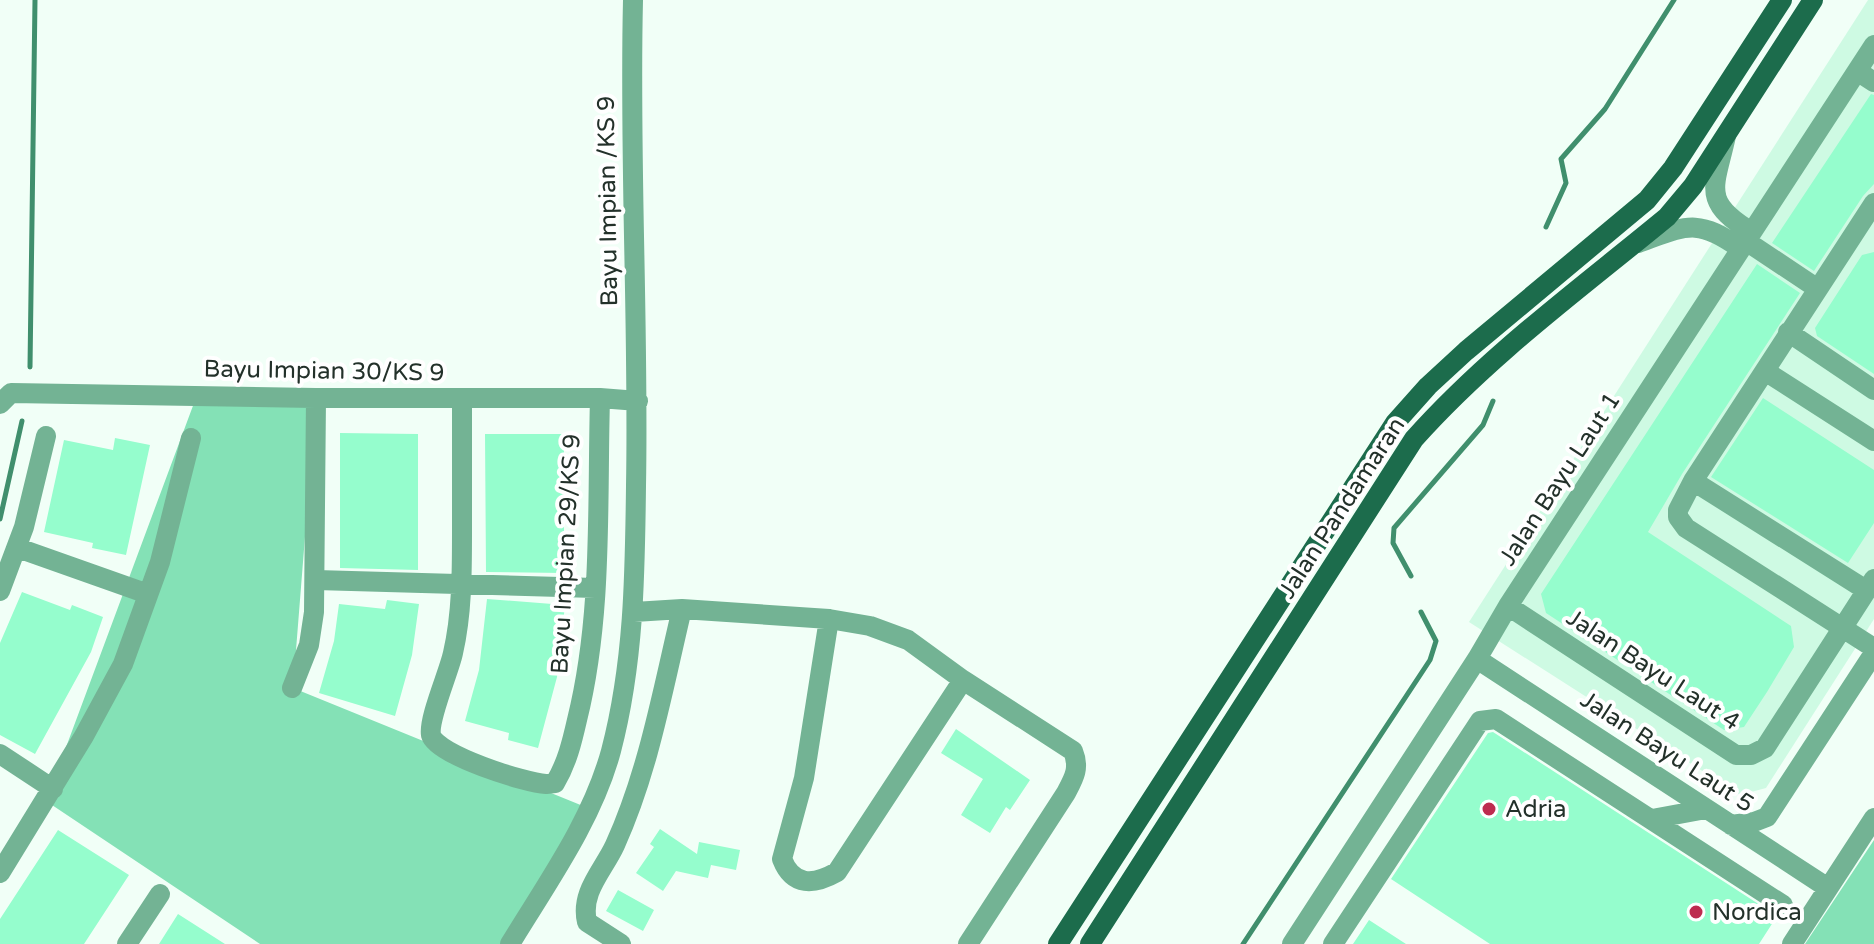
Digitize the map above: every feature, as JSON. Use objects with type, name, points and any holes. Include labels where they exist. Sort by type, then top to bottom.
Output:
[{"type":"main road","name":"Jalan Pandamaran","points":[[1058,944],[1395,423],[1428,386],[1466,351],[1647,200],[1673,168],[1782,0]]},
{"type":"main road","name":"Jalan Pandamaran","points":[[1096,940],[1414,439],[1481,370],[1667,217],[1693,186],[1813,0]]},
{"type":"street","name":"Bayu Impian /KS 9","points":[[510,944],[578,831],[610,754],[625,687],[634,612],[638,401],[631,79],[633,0]]},
{"type":"street","name":"Jalan Bayu Laut 1","points":[[1292,944],[1746,241],[1866,77],[1874,45]]},
{"type":"street","points":[[1726,136],[1714,192],[1720,209],[1746,241]]},
{"type":"street","points":[[1731,825],[1767,817],[1874,650],[1843,627],[1686,528],[1678,517],[1678,510],[1693,481],[1788,332],[1872,212]]},
{"type":"street","points":[[1634,244],[1677,229],[1704,227],[1746,241],[1818,289]]},
{"type":"street","points":[[1788,332],[1874,390]]},
{"type":"street","points":[[1765,371],[1874,441]]},
{"type":"street","name":"Bayu Impian 30/KS 9","points":[[4,393],[600,398],[638,401]]},
{"type":"street","points":[[292,688],[309,645],[316,580],[316,398]]},
{"type":"street","points":[[461,585],[462,398]]},
{"type":"street","name":"Bayu Impian 29/KS 9","points":[[461,585],[458,635],[431,734],[435,742],[446,750],[488,769],[546,784],[555,783],[564,768],[584,693],[592,637],[600,398]]},
{"type":"street","points":[[0,591],[18,548],[46,436]]},
{"type":"street","points":[[0,873],[53,789],[123,664],[160,562],[191,438]]},
{"type":"street","points":[[1693,481],[1870,585]]},
{"type":"street","points":[[18,548],[148,594]]},
{"type":"street","points":[[316,580],[595,588]]},
{"type":"street","name":"Jalan Bayu Laut 4","points":[[1508,606],[1736,755],[1751,755],[1765,748],[1870,585]]},
{"type":"street","points":[[634,612],[682,609],[829,619],[870,626],[908,640],[963,680],[1073,751],[1078,761],[1076,774],[1066,793],[968,944]]},
{"type":"street","points":[[621,944],[587,922],[586,897],[615,846],[643,771],[682,609]]},
{"type":"street","points":[[829,619],[804,778],[782,859],[787,871],[804,882],[820,882],[837,872],[963,680]]},
{"type":"street","name":"Jalan Bayu Laut 5","points":[[1477,659],[1828,888]]},
{"type":"street","points":[[1306,923],[1334,942],[1480,721],[1496,719],[1783,905]]},
{"type":"street","points":[[0,754],[53,789]]},
{"type":"street","points":[[1770,850],[1777,802]]},
{"type":"street","points":[[1652,819],[1706,809]]},
{"type":"street","points":[[1374,818],[1404,837]]},
{"type":"street","points":[[1792,944],[1874,818]]},
{"type":"street","points":[[127,944],[160,894]]},
{"type":"shaded area","points":[[1868,0],[1874,0],[1874,619],[1766,788],[1740,795],[1469,622]]},
{"type":"green space","points":[[197,395],[316,398],[293,688],[588,808],[505,944],[260,944],[46,801]]},
{"type":"green space","points":[[1874,840],[1874,944],[1805,944]]},
{"type":"building","points":[[1871,94],[1874,95],[1874,184],[1814,271],[1772,243]]},
{"type":"building","points":[[1874,252],[1874,374],[1817,336],[1815,328],[1862,255]]},
{"type":"building","points":[[1757,264],[1800,293],[1682,474],[1648,532],[1791,626],[1794,647],[1767,692],[1744,727],[1724,730],[1546,613],[1541,594]]},
{"type":"building","points":[[1763,398],[1874,470],[1874,523],[1848,563],[1711,477]]},
{"type":"building","points":[[340,433],[418,434],[418,570],[340,568]]},
{"type":"building","points":[[485,434],[564,434],[564,573],[486,572]]},
{"type":"building","points":[[115,438],[150,445],[126,555],[92,548],[93,543],[44,532],[64,440],[113,450]]},
{"type":"building","points":[[22,592],[70,610],[72,605],[103,617],[91,652],[35,754],[0,735],[0,643]]},
{"type":"building","points":[[487,599],[565,605],[557,677],[538,748],[508,740],[509,733],[465,721],[479,670]]},
{"type":"building","points":[[387,600],[419,604],[412,655],[395,716],[319,693],[334,641],[339,604],[385,609]]},
{"type":"building","points":[[956,729],[1030,780],[1010,810],[1006,807],[990,833],[961,815],[983,779],[941,753]]},
{"type":"building","points":[[1493,732],[1777,916],[1759,944],[1490,944],[1391,879],[1488,733]]},
{"type":"building","points":[[660,829],[697,854],[699,842],[740,850],[736,870],[711,865],[708,878],[676,871],[663,891],[636,873],[654,847],[650,844]]},
{"type":"building","points":[[58,830],[129,875],[84,944],[0,944],[0,919]]},
{"type":"building","points":[[618,890],[654,910],[643,931],[606,911]]},
{"type":"building","points":[[178,914],[225,944],[159,944]]},
{"type":"building","points":[[1369,920],[1406,944],[1353,944]]},
{"type":"waterway","points":[[30,367],[35,0]]},
{"type":"waterway","points":[[1546,227],[1566,183],[1561,159],[1605,109],[1674,0]]},
{"type":"waterway","points":[[1411,576],[1393,543],[1394,528],[1483,425],[1493,401]]},
{"type":"waterway","points":[[0,519],[22,421]]},
{"type":"waterway","points":[[1243,944],[1430,660],[1436,641],[1421,612]]},
{"type":"place","name":"Adria","points":[[1489,809]]},
{"type":"place","name":"Nordica","points":[[1696,912]]}]
